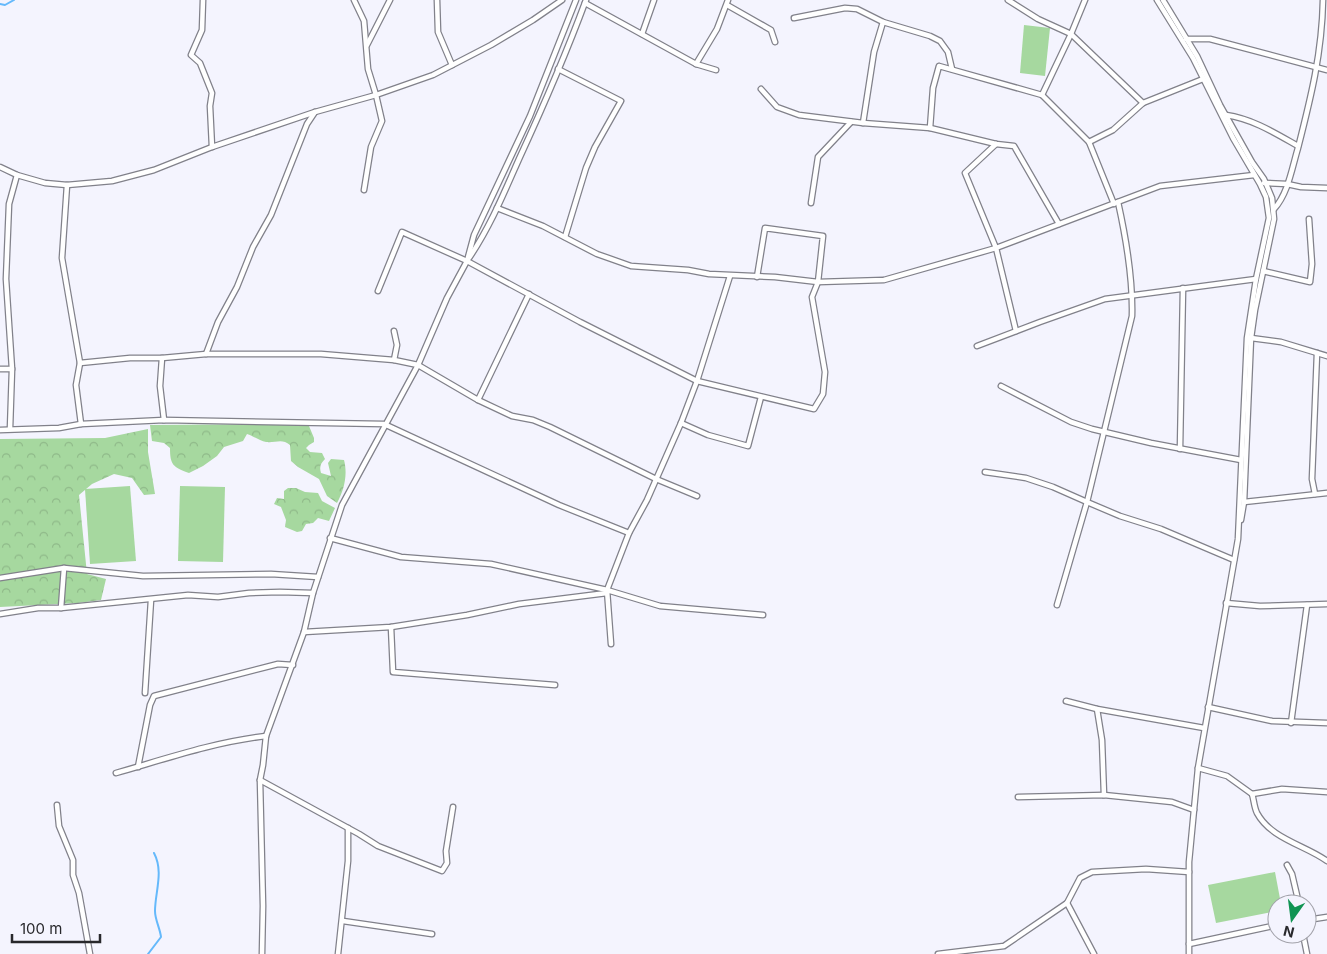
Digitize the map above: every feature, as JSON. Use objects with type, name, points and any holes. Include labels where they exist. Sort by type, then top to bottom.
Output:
[{"type":"street","points":[[203,0],[202,30],[192,54],[200,63],[212,93],[210,106],[212,146]]},
{"type":"street","points":[[354,0],[364,21],[368,69],[382,121],[371,148],[364,190]]},
{"type":"street","points":[[366,47],[390,0]]},
{"type":"street","points":[[437,0],[438,32],[452,65]]},
{"type":"street","points":[[0,167],[18,175],[67,185],[112,181],[146,172],[212,146],[315,112],[376,95],[433,75],[491,45],[562,0]]},
{"type":"street","points":[[467,262],[474,235],[530,116],[576,0]]},
{"type":"street","points":[[642,34],[654,0]]},
{"type":"street","points":[[1008,0],[1038,19],[1072,34],[1143,103]]},
{"type":"street","points":[[1042,95],[1072,34],[1085,0]]},
{"type":"street","points":[[1157,0],[1193,58],[1266,197],[1269,218],[1256,279],[1247,338],[1238,539]]},
{"type":"street","points":[[1163,0],[1252,162],[1266,183],[1274,209],[1274,219],[1251,338],[1244,502],[1198,768],[1189,872],[1189,954]]},
{"type":"street","points":[[1274,209],[1288,184],[1310,107],[1322,33],[1323,0]]},
{"type":"street","points":[[262,954],[263,906],[260,780],[264,766],[266,736],[304,632],[313,593],[330,538],[342,505],[384,424],[418,365],[447,298],[481,240],[497,208],[540,115],[585,1],[696,64],[716,70]]},
{"type":"street","points":[[696,64],[712,39],[728,2],[771,30],[775,42]]},
{"type":"street","points":[[794,18],[845,8],[857,10],[883,22],[930,36],[940,41],[948,52],[952,69]]},
{"type":"street","points":[[863,123],[874,52],[883,22]]},
{"type":"street","points":[[1186,39],[1210,39],[1327,70]]},
{"type":"street","points":[[930,128],[933,88],[939,66],[1042,95],[1089,142],[1116,203],[1126,234],[1133,295],[1132,316],[1087,502],[1057,605]]},
{"type":"street","points":[[558,69],[621,101],[595,147],[586,168],[565,237]]},
{"type":"street","points":[[1089,142],[1113,130],[1143,103],[1203,80]]},
{"type":"street","points":[[760,89],[777,107],[799,115],[851,122],[930,128],[996,144],[1014,146],[1058,224]]},
{"type":"street","points":[[206,354],[218,322],[237,286],[253,247],[271,215],[307,124],[315,112]]},
{"type":"street","points":[[1226,114],[1242,117],[1262,125],[1298,146]]},
{"type":"street","points":[[811,203],[818,157],[851,122]]},
{"type":"street","points":[[996,144],[964,173],[996,248],[1016,331]]},
{"type":"street","points":[[10,430],[12,369],[6,280],[7,248],[9,204],[18,175]]},
{"type":"street","points":[[497,208],[543,226],[597,254],[631,266],[688,270],[730,276],[818,282],[884,280],[996,248],[1160,186],[1254,175]]},
{"type":"street","points":[[1260,184],[1288,184],[1301,187],[1327,188]]},
{"type":"street","points":[[67,185],[62,258],[80,363],[76,385],[81,424]]},
{"type":"street","points":[[1263,271],[1310,282],[1312,264],[1310,219]]},
{"type":"street","points":[[378,291],[402,232],[467,262],[697,381],[814,408],[823,394],[825,372],[812,297],[818,282],[823,236],[765,228],[757,277]]},
{"type":"street","points":[[0,248],[7,248]]},
{"type":"street","points":[[611,644],[607,591],[629,533],[681,424],[697,381],[730,276]]},
{"type":"street","points":[[977,346],[1105,299],[1256,279]]},
{"type":"street","points":[[1180,449],[1183,288]]},
{"type":"street","points":[[478,400],[529,294]]},
{"type":"street","points":[[394,331],[397,345],[394,360]]},
{"type":"street","points":[[1251,338],[1281,342],[1327,356]]},
{"type":"street","points":[[1315,494],[1312,479],[1317,353]]},
{"type":"street","points":[[80,363],[206,354],[321,354],[394,360],[418,365],[478,400],[512,416],[532,420],[550,427],[656,479],[697,496]]},
{"type":"street","points":[[162,358],[160,386],[164,420]]},
{"type":"street","points":[[0,369],[12,369]]},
{"type":"street","points":[[1001,386],[1071,422],[1104,432],[1180,449],[1241,460]]},
{"type":"street","points":[[681,424],[708,435],[748,446],[761,397]]},
{"type":"street","points":[[0,430],[59,428],[81,424],[164,420],[384,424],[559,506],[629,533]]},
{"type":"street","points":[[985,472],[1026,478],[1053,487],[1120,516],[1161,529],[1234,560]]},
{"type":"street","points":[[1244,502],[1327,493]]},
{"type":"street","points":[[330,538],[401,557],[491,564],[607,591],[660,606],[763,615]]},
{"type":"street","points":[[0,578],[64,568],[143,576],[271,574],[318,577]]},
{"type":"street","points":[[61,608],[64,568]]},
{"type":"street","points":[[304,632],[391,627],[467,615],[519,604],[607,591]]},
{"type":"street","points":[[0,614],[38,608],[61,608],[188,595],[218,596],[264,592],[313,593]]},
{"type":"street","points":[[145,693],[151,600]]},
{"type":"street","points":[[1226,602],[1260,606],[1327,604]]},
{"type":"street","points":[[1291,722],[1307,605]]},
{"type":"street","points":[[391,627],[393,672],[555,685]]},
{"type":"street","points":[[138,767],[150,706],[154,696],[278,664],[293,664]]},
{"type":"street","points":[[1066,700],[1097,709],[1204,728]]},
{"type":"street","points":[[1208,707],[1272,721],[1327,724]]},
{"type":"street","points":[[1097,709],[1102,740],[1104,794]]},
{"type":"street","points":[[116,774],[176,754],[240,739],[266,736]]},
{"type":"street","points":[[1198,768],[1227,776],[1252,794],[1256,811],[1262,819],[1288,841],[1309,850],[1327,862]]},
{"type":"street","points":[[260,780],[378,846],[442,871],[447,863],[446,851],[453,807]]},
{"type":"street","points":[[1252,794],[1282,789],[1327,792]]},
{"type":"street","points":[[1018,797],[1104,794],[1172,802],[1194,810]]},
{"type":"street","points":[[57,805],[59,826],[72,860],[73,875],[80,893],[90,954]]},
{"type":"street","points":[[338,954],[348,861],[348,828]]},
{"type":"street","points":[[1287,865],[1292,874],[1297,894]]},
{"type":"street","points":[[938,954],[1004,946],[1067,903],[1080,878],[1092,872],[1146,869],[1189,872]]},
{"type":"street","points":[[1067,903],[1094,954]]},
{"type":"street","points":[[343,921],[432,934]]},
{"type":"street","points":[[1189,944],[1267,927]]},
{"type":"green space","points":[[1024,25],[1050,28],[1045,76],[1020,73]]},
{"type":"green space","points":[[273,424],[309,426],[314,442],[306,448],[310,452],[322,453],[325,459],[320,468],[321,473],[331,476],[328,463],[331,459],[344,460],[345,482],[337,503],[327,496],[319,479],[291,461],[290,445],[284,442],[261,441],[247,434],[243,441],[224,447],[217,456],[189,473],[174,465],[170,448],[164,443],[152,441],[150,425]]},
{"type":"green space","points":[[148,429],[148,452],[155,494],[144,495],[132,478],[114,474],[92,484],[79,495],[87,574],[106,579],[101,600],[0,607],[0,439],[105,438]]},
{"type":"green space","points":[[130,486],[136,561],[90,564],[85,489]]},
{"type":"green space","points":[[180,486],[225,487],[223,562],[178,561]]},
{"type":"green space","points":[[288,488],[318,493],[322,501],[335,508],[329,521],[318,518],[313,523],[306,524],[302,531],[297,532],[285,527],[286,520],[281,507],[274,504],[277,498],[284,499],[284,491]]},
{"type":"green space","points":[[1275,872],[1279,894],[1267,894],[1267,913],[1216,923],[1208,885]]},
{"type":"waterway","points":[[0,4],[5,5],[14,0]]},
{"type":"waterway","points":[[148,954],[161,937],[155,914],[159,875],[154,853]]}]
